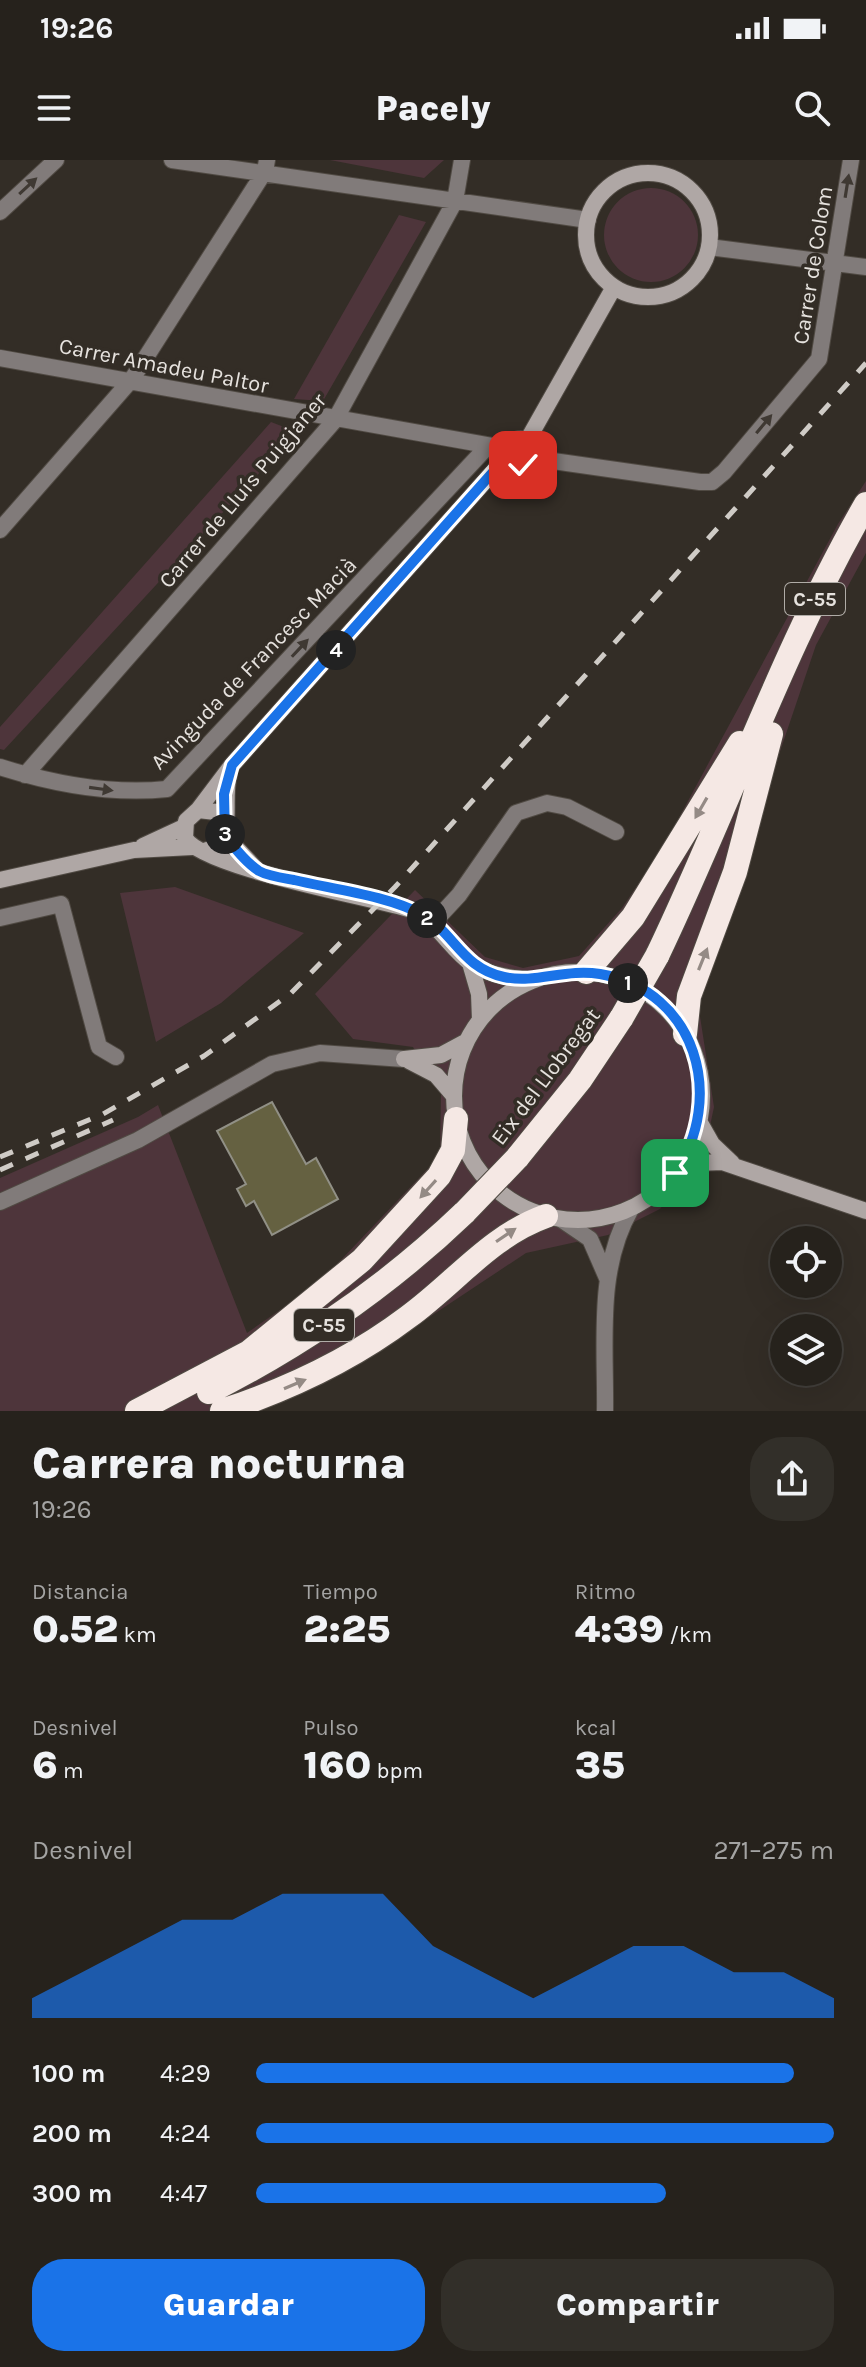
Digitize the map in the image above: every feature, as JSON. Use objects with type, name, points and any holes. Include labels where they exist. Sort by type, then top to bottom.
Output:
[{"type":"highway","name":"Eix del Llobregat","points":[[166,1411],[243,1375],[312,1334],[406,1265],[465,1212],[517,1158],[580,1080],[622,1017],[657,956],[705,854],[783,669],[831,566],[866,504]]},
{"type":"highway","points":[[685,1034],[689,996],[735,872],[779,707],[783,669]]},
{"type":"highway","points":[[586,972],[633,917],[773,695]]},
{"type":"highway","points":[[137,1411],[249,1352],[362,1260],[439,1176],[453,1150],[455,1108]]},
{"type":"highway","points":[[222,1411],[302,1381],[374,1341],[442,1290],[501,1237],[554,1218]]},
{"type":"main road","points":[[659,167],[693,191],[707,218],[709,247],[696,274],[672,292],[653,297],[633,295],[614,287],[600,274],[590,258],[586,239],[588,220],[607,189],[631,176],[659,167]]},
{"type":"main road","points":[[527,441],[614,287]]},
{"type":"main road","points":[[510,453],[522,465],[532,458],[533,447],[527,441],[517,440],[510,453],[232,765],[198,810],[189,816],[184,827],[185,838],[198,849],[260,872],[400,906],[433,923],[470,963],[503,977],[532,980]]},
{"type":"main road","points":[[0,880],[134,850],[219,846],[225,829],[224,794],[232,765]]},
{"type":"main road","points":[[198,810],[216,812],[225,829],[260,872]]},
{"type":"main road","points":[[134,850],[184,827]]},
{"type":"main road","points":[[470,963],[479,994],[480,1020]]},
{"type":"main road","points":[[404,1059],[436,1075],[455,1108],[464,1146],[478,1170],[497,1190],[520,1206],[554,1218],[604,1218],[631,1209],[655,1193],[675,1173],[690,1148],[699,1121],[700,1076],[685,1034],[650,996],[620,979],[586,972],[558,973],[532,980],[504,997],[480,1020],[460,1058],[455,1108]]},
{"type":"main road","points":[[404,1059],[441,1055],[467,1041]]},
{"type":"main road","points":[[699,1121],[712,1144],[737,1166]]},
{"type":"main road","points":[[675,1173],[710,1161],[737,1166],[866,1211]]},
{"type":"street","points":[[0,212],[56,160]]},
{"type":"street","points":[[172,160],[266,166],[455,201],[588,220]]},
{"type":"street","name":"Carrer de Lluís Puigjaner","points":[[25,775],[335,420],[455,201],[461,160]]},
{"type":"street","name":"Carrer de Colom","points":[[532,458],[555,464],[712,482],[819,359],[851,160]]},
{"type":"street","points":[[0,530],[132,379],[266,166]]},
{"type":"street","points":[[709,247],[866,267]]},
{"type":"street","name":"Carrer Amadeu Paltor","points":[[0,358],[132,379],[335,420],[488,446],[510,453]]},
{"type":"street","name":"Avinguda de Francesc Macià","points":[[0,767],[102,790],[137,792],[167,789],[488,446]]},
{"type":"street","points":[[433,923],[459,895],[516,813],[547,803],[567,807],[616,832]]},
{"type":"street","points":[[0,918],[61,904],[99,1047],[116,1057]]},
{"type":"street","points":[[0,1202],[138,1140],[272,1064],[320,1053],[404,1059]]},
{"type":"street","points":[[605,1411],[607,1278],[614,1244],[631,1209]]},
{"type":"street","points":[[554,1218],[590,1239],[607,1278]]},
{"type":"shaded area","points":[[330,160],[444,160],[424,178]]},
{"type":"shaded area","points":[[651,188],[669,192],[684,202],[694,217],[698,235],[694,253],[684,268],[669,278],[651,282],[633,278],[618,268],[608,253],[604,235],[608,217],[618,202],[633,192]]},
{"type":"shaded area","points":[[399,215],[426,222],[323,401],[294,399]]},
{"type":"shaded area","points":[[271,422],[297,432],[4,750],[0,749],[0,727]]},
{"type":"shaded area","points":[[866,481],[866,553],[816,645],[697,997],[714,1107],[704,1154],[660,1209],[608,1235],[526,1253],[363,1361],[252,1411],[0,1411],[0,1178],[138,1117],[158,1105],[247,1333],[320,1282],[440,1156],[441,1094],[413,1047],[353,1039],[315,994],[415,890],[485,957],[523,968],[579,956],[622,908],[662,849],[838,524]]},
{"type":"shaded area","points":[[175,887],[304,933],[221,1003],[156,1042],[120,893]]},
{"type":"building","points":[[272,1102],[306,1164],[316,1158],[338,1199],[272,1235],[254,1201],[246,1206],[237,1189],[246,1184],[217,1131]]},
{"type":"railway","points":[[0,1157],[103,1114],[204,1056],[290,994],[395,887],[866,363]]},
{"type":"railway","points":[[0,1170],[113,1120]]},
{"type":"route","points":[[523,465],[516,464],[510,457],[501,463],[232,765],[224,794],[225,836],[260,872],[400,906],[425,916],[470,963],[481,969],[503,977],[532,980],[558,973],[586,972],[620,979],[650,996],[664,1007],[685,1034],[693,1050],[701,1085],[702,1103],[694,1139],[675,1173]]}]
